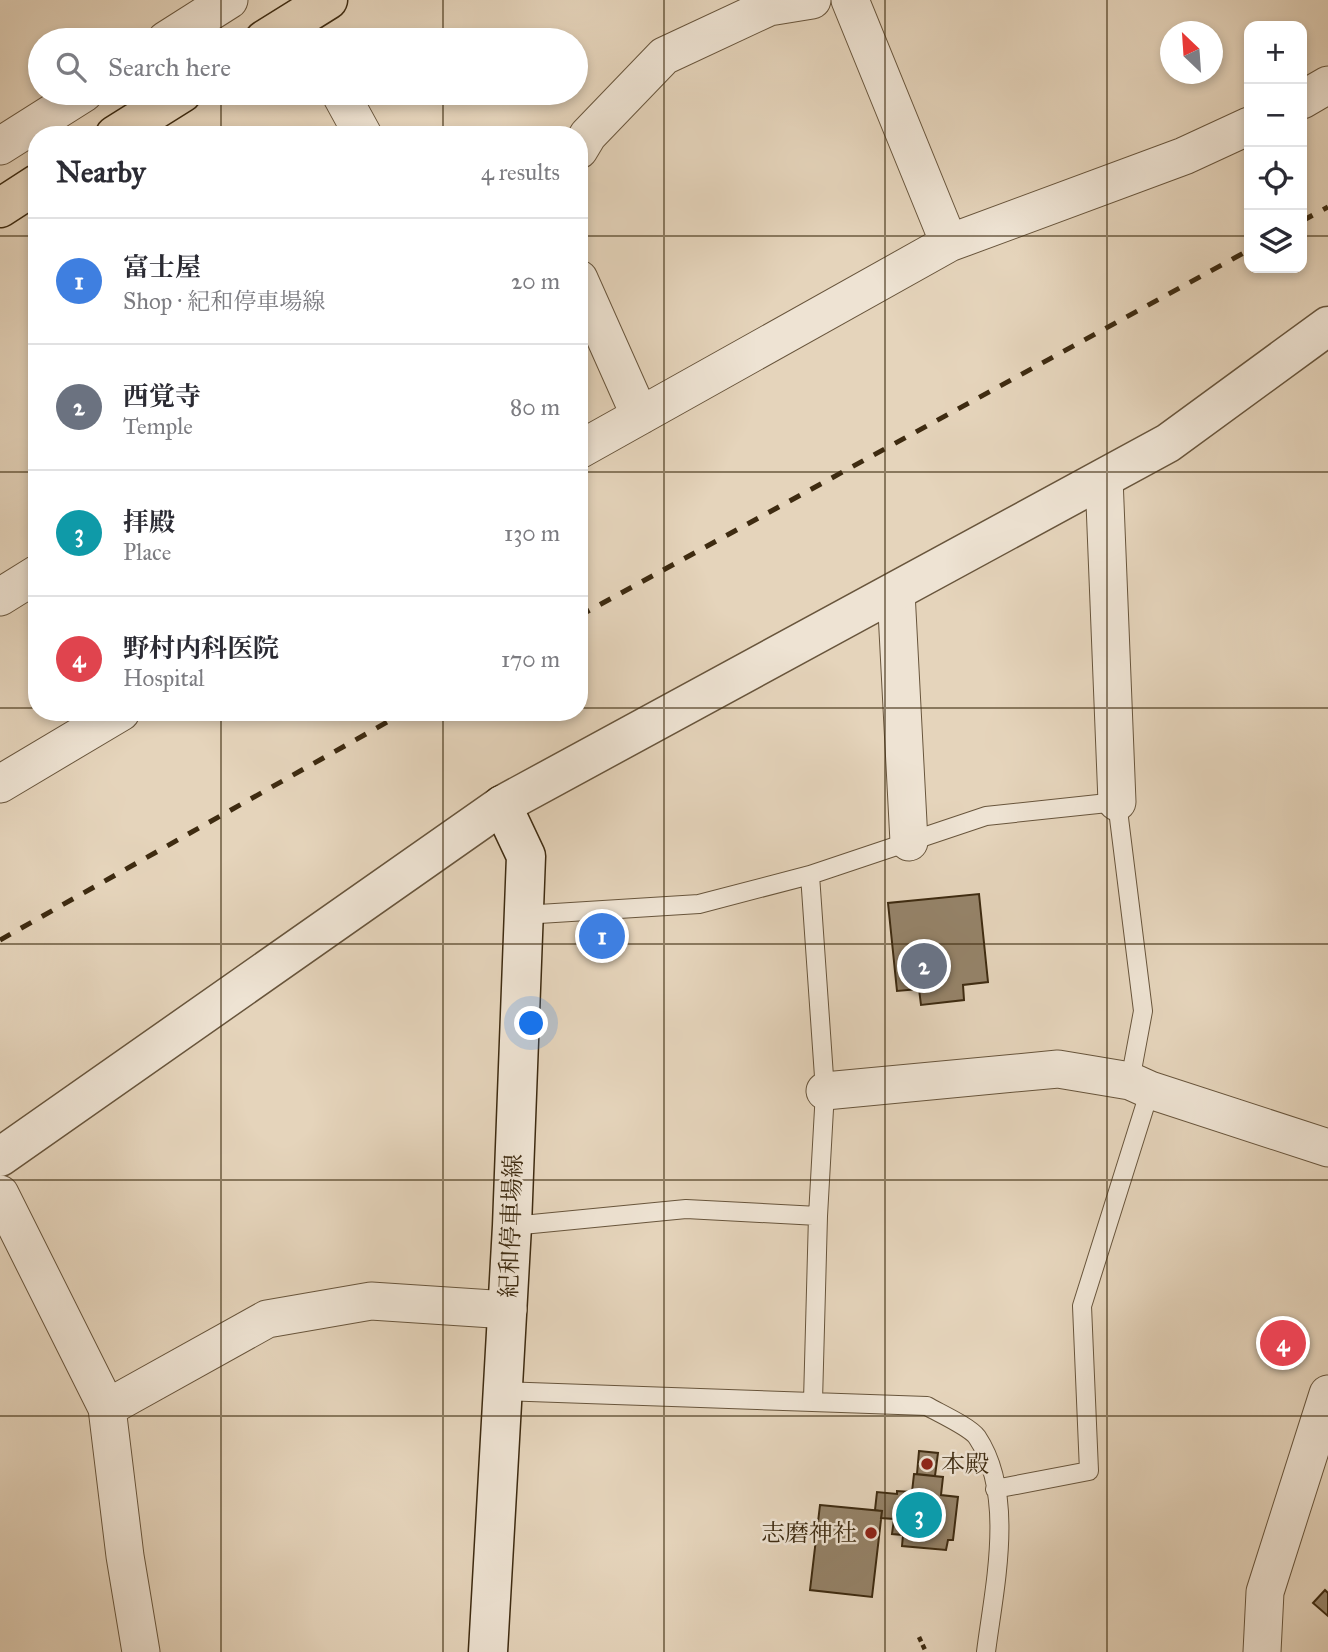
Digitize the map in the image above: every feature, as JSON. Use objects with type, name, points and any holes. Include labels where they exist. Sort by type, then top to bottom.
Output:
[{"type":"highway","points":[[305,28],[328,0]]},
{"type":"highway","points":[[129,126],[162,105]]},
{"type":"highway","points":[[0,208],[28,190]]},
{"type":"street","points":[[185,28],[229,0]]},
{"type":"street","points":[[588,135],[664,56],[769,7],[812,0]]},
{"type":"street","points":[[850,0],[949,243]]},
{"type":"street","points":[[1307,97],[1328,85]]},
{"type":"street","points":[[31,126],[64,105]]},
{"type":"street","points":[[347,105],[358,126]]},
{"type":"street","points":[[0,146],[28,128]]},
{"type":"street","points":[[588,445],[949,243],[1184,156],[1244,128]]},
{"type":"street","points":[[588,299],[640,416]]},
{"type":"street","points":[[0,1157],[502,805],[1168,443],[1328,326]]},
{"type":"street","points":[[1104,478],[1117,802]]},
{"type":"street","points":[[0,597],[28,580]]},
{"type":"street","points":[[896,592],[909,842]]},
{"type":"street","points":[[0,784],[106,721]]},
{"type":"street","name":"紀和停車場線","points":[[488,1652],[508,1310],[526,856],[502,805]]},
{"type":"street","points":[[825,1091],[1058,1069],[1140,1086],[1328,1148]]},
{"type":"street","points":[[0,1194],[107,1408],[125,1556],[141,1652]]},
{"type":"street","points":[[107,1408],[267,1319],[371,1301],[508,1310]]},
{"type":"street","points":[[1262,1652],[1265,1592],[1328,1394]]},
{"type":"lane","points":[[523,915],[699,904],[810,875],[986,816],[1117,802],[1143,1011],[1140,1086],[1082,1306],[1089,1471],[995,1489]]},
{"type":"lane","points":[[810,875],[825,1091],[818,1216],[813,1401]]},
{"type":"lane","points":[[512,1226],[686,1209],[818,1216]]},
{"type":"lane","points":[[503,1391],[927,1406],[976,1436],[994,1476],[1001,1532],[986,1652]]},
{"type":"path","points":[[919,1637],[926,1652]]},
{"type":"building","points":[[979,894],[988,982],[963,985],[964,1000],[921,1005],[919,989],[897,991],[888,903]]},
{"type":"building","name":"本殿","points":[[919,1451],[938,1453],[935,1476],[917,1474]]},
{"type":"building","points":[[914,1474],[943,1477],[941,1495],[958,1497],[953,1540],[948,1540],[946,1550],[902,1546],[903,1535],[892,1534],[894,1519],[881,1518],[882,1511],[875,1510],[877,1492],[912,1492]]},
{"type":"building","points":[[820,1505],[882,1511],[872,1597],[810,1590]]},
{"type":"building","points":[[1325,1590],[1328,1593],[1328,1616],[1313,1603]]},
{"type":"railway","points":[[1307,218],[1328,207]]},
{"type":"railway","points":[[588,611],[1244,253]]},
{"type":"railway","points":[[0,940],[389,721]]},
{"type":"place","name":"富士屋","points":[[602,936]]},
{"type":"place","name":"西覚寺","points":[[924,966]]},
{"type":"place","name":"野村内科医院","points":[[1283,1343]]},
{"type":"place","name":"本殿","points":[[927,1464]]},
{"type":"place","name":"拝殿","points":[[919,1515]]},
{"type":"place","name":"志磨神社","points":[[871,1533]]}]
